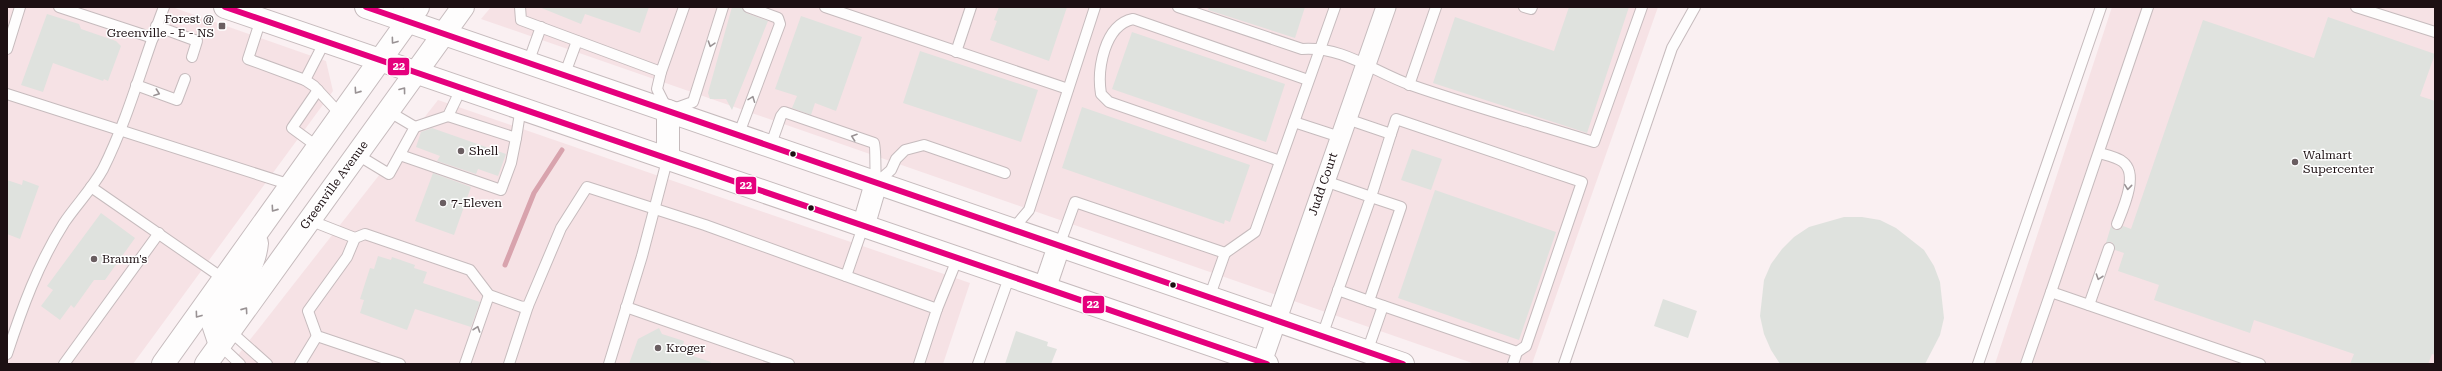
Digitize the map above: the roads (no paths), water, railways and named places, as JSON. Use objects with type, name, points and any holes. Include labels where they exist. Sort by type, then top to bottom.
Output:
[{"type":"main road","points":[[225,7],[864,224],[1263,363]]},
{"type":"main road","points":[[366,7],[413,14],[444,33],[564,76],[1403,364]]},
{"type":"main road","name":"Greenville Avenue","points":[[206,364],[463,7]]},
{"type":"main road","points":[[163,364],[413,14]]},
{"type":"main road","points":[[668,111],[668,157]]},
{"type":"main road","points":[[864,224],[876,183]]},
{"type":"main road","points":[[225,338],[213,324],[253,262],[258,232]]},
{"type":"main road","points":[[1045,287],[1059,246]]},
{"type":"street","name":"Judd Court","points":[[1263,363],[1275,321],[1386,7]]},
{"type":"lane","points":[[7,49],[20,7]]},
{"type":"lane","points":[[59,7],[153,38]]},
{"type":"lane","points":[[7,354],[21,311],[36,273],[64,223],[102,170],[119,131],[164,7]]},
{"type":"lane","points":[[520,7],[521,20],[661,72]]},
{"type":"lane","points":[[684,7],[661,72],[657,90],[668,111],[693,102],[723,7]]},
{"type":"lane","points":[[738,136],[780,24],[778,18],[748,7]]},
{"type":"lane","points":[[825,7],[1068,89]]},
{"type":"lane","points":[[956,52],[971,7]]},
{"type":"lane","points":[[1012,230],[1029,210],[1095,7]]},
{"type":"lane","points":[[1178,7],[1302,49],[1320,48],[1366,64],[1409,85],[1594,142],[1642,7]]},
{"type":"lane","points":[[1209,298],[1225,253],[1255,232],[1335,7]]},
{"type":"lane","points":[[1409,85],[1436,7]]},
{"type":"lane","points":[[1524,7],[1531,9],[1532,7]]},
{"type":"lane","points":[[1564,364],[1672,48],[1695,7]]},
{"type":"lane","points":[[1978,364],[2101,7]]},
{"type":"lane","points":[[2026,364],[2148,7]]},
{"type":"lane","points":[[2356,7],[2435,32]]},
{"type":"lane","points":[[261,19],[248,59],[305,80],[318,90],[341,114]]},
{"type":"lane","points":[[1280,161],[1109,102],[1101,94],[1101,64],[1113,31],[1124,21],[1133,19],[1308,80]]},
{"type":"lane","points":[[156,26],[197,41],[192,57]]},
{"type":"lane","points":[[528,63],[541,27]]},
{"type":"lane","points":[[305,80],[325,41]]},
{"type":"lane","points":[[564,76],[577,41]]},
{"type":"lane","points":[[136,85],[177,100],[185,79]]},
{"type":"lane","points":[[448,116],[462,87]]},
{"type":"lane","points":[[318,90],[292,128],[318,146]]},
{"type":"lane","points":[[7,94],[119,131],[291,184]]},
{"type":"lane","points":[[400,155],[501,190],[511,163],[521,107]]},
{"type":"lane","points":[[388,111],[415,127]]},
{"type":"lane","points":[[770,146],[780,116],[784,112],[874,143],[876,147],[874,164],[876,183]]},
{"type":"lane","points":[[356,154],[389,174],[415,127],[448,116],[516,138]]},
{"type":"lane","points":[[1347,119],[1391,134]]},
{"type":"lane","points":[[1322,336],[1371,197],[1396,119],[1582,182],[1526,346],[1517,352],[1513,364]]},
{"type":"lane","points":[[1294,122],[1340,137]]},
{"type":"lane","points":[[876,183],[891,170],[896,159],[904,150],[924,145],[1005,173]]},
{"type":"lane","points":[[2099,153],[2123,162],[2129,172],[2129,190],[2117,224]]},
{"type":"lane","points":[[609,364],[668,157]]},
{"type":"lane","points":[[1325,181],[1401,208],[1369,301]]},
{"type":"lane","points":[[91,187],[224,279]]},
{"type":"lane","points":[[509,364],[528,306],[561,228],[587,187],[846,276],[937,309]]},
{"type":"lane","points":[[1059,246],[1075,202],[1225,253]]},
{"type":"lane","points":[[309,220],[354,238],[365,234],[470,270],[489,295],[522,307],[528,306]]},
{"type":"lane","points":[[846,276],[864,224]]},
{"type":"lane","points":[[64,364],[159,233]]},
{"type":"lane","points":[[317,336],[308,311],[347,257],[354,238]]},
{"type":"lane","points":[[2089,305],[2109,248]]},
{"type":"lane","points":[[919,364],[937,309],[958,257]]},
{"type":"lane","points":[[978,364],[1010,275]]},
{"type":"lane","points":[[1338,290],[1517,352]]},
{"type":"lane","points":[[2051,292],[2260,364]]},
{"type":"lane","points":[[465,364],[489,295]]},
{"type":"lane","points":[[1367,352],[1383,306]]},
{"type":"lane","points":[[626,307],[789,364]]},
{"type":"lane","points":[[300,364],[317,336]]},
{"type":"lane","points":[[317,336],[400,364]]},
{"type":"lane","points":[[225,338],[240,364]]},
{"type":"lane","points":[[225,338],[267,364]]},
{"type":"waterway","points":[[505,265],[534,193],[562,150]]},
{"type":"place","name":"Forest @ Greenville - E - NS","points":[[222,26]]},
{"type":"place","name":"Shell","points":[[461,151]]},
{"type":"place","name":"Walmart Supercenter","points":[[2295,162]]},
{"type":"place","name":"7-Eleven","points":[[443,203]]},
{"type":"place","name":"Braum's","points":[[94,259]]},
{"type":"place","name":"Kroger","points":[[658,348]]}]
